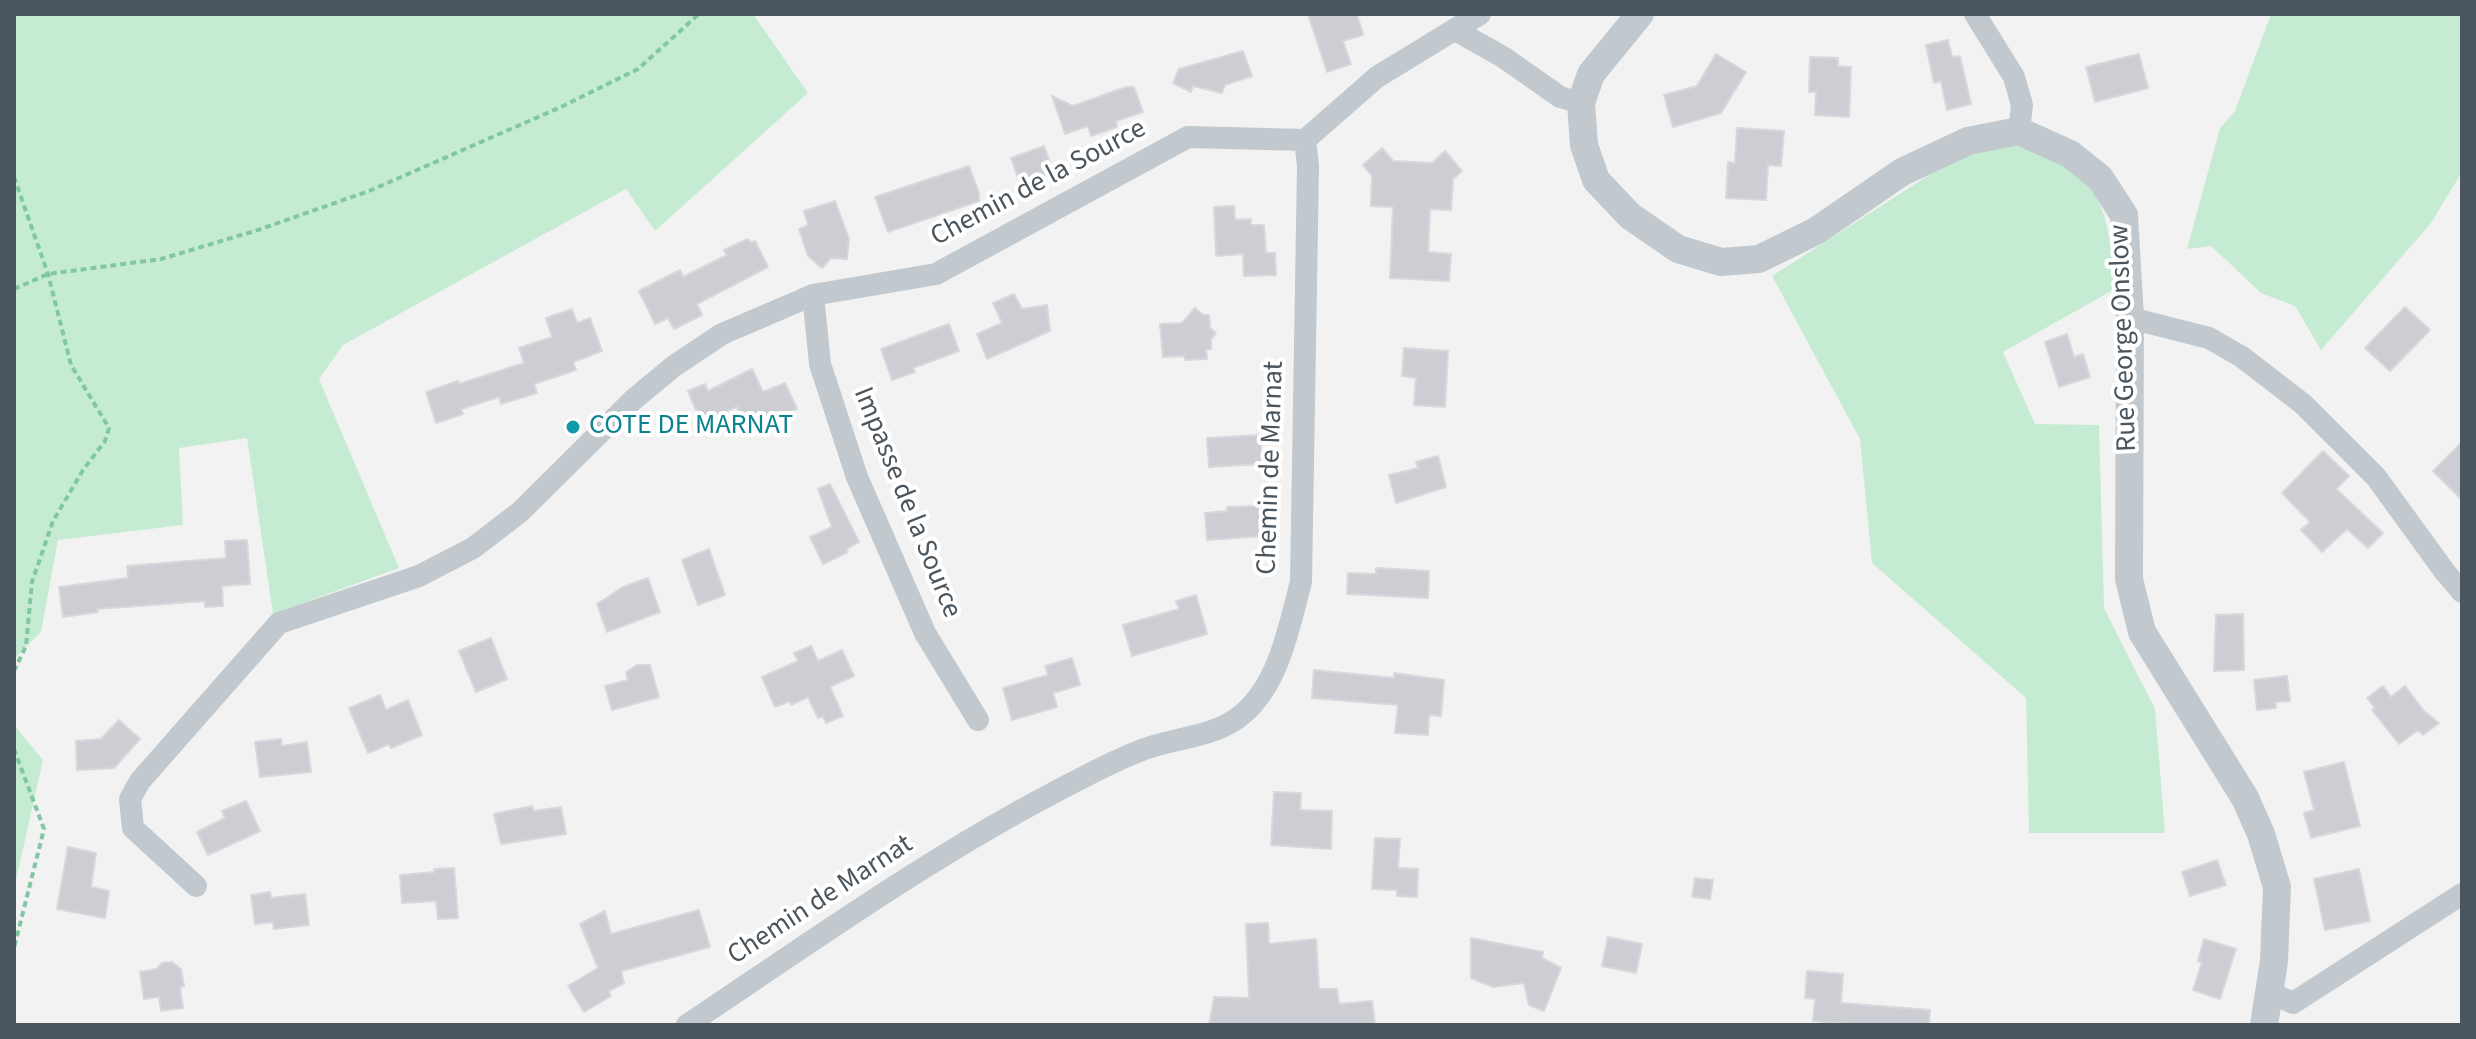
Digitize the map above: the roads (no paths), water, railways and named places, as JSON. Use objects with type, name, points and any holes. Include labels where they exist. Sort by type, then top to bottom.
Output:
[{"type":"street","points":[[1305,140],[1377,77],[1480,14]]},
{"type":"street","points":[[1640,14],[1591,74],[1581,103],[1584,145],[1596,180],[1630,216],[1678,249],[1721,262],[1759,259],[1816,231],[1902,172],[1968,141],[2019,131],[2022,105],[2014,77],[1975,14]]},
{"type":"street","points":[[1455,30],[1503,57],[1560,97],[1581,103]]},
{"type":"street","name":"Rue George Onslow","points":[[2019,131],[2070,154],[2100,178],[2124,215],[2130,318],[2129,579],[2142,632],[2245,798],[2261,834],[2277,887],[2274,961],[2264,1025]]},
{"type":"street","name":"Chemin de la Source","points":[[196,886],[133,828],[130,799],[140,781],[279,623],[419,576],[473,548],[520,512],[633,400],[674,366],[722,334],[813,295],[936,274],[1188,137],[1305,140]]},
{"type":"street","name":"Chemin de Marnat","points":[[687,1025],[939,860],[1053,793],[1138,751],[1219,729],[1244,714],[1265,688],[1283,648],[1301,582],[1308,166],[1305,140]]},
{"type":"street","name":"Impasse de la Source","points":[[813,295],[820,364],[857,477],[925,633],[978,720]]},
{"type":"street","points":[[2130,318],[2209,338],[2242,357],[2303,404],[2376,477],[2462,592]]},
{"type":"street","points":[[2269,992],[2293,1003],[2462,894]]},
{"type":"place","name":"COTE DE MARNAT","points":[[573,427]]}]
